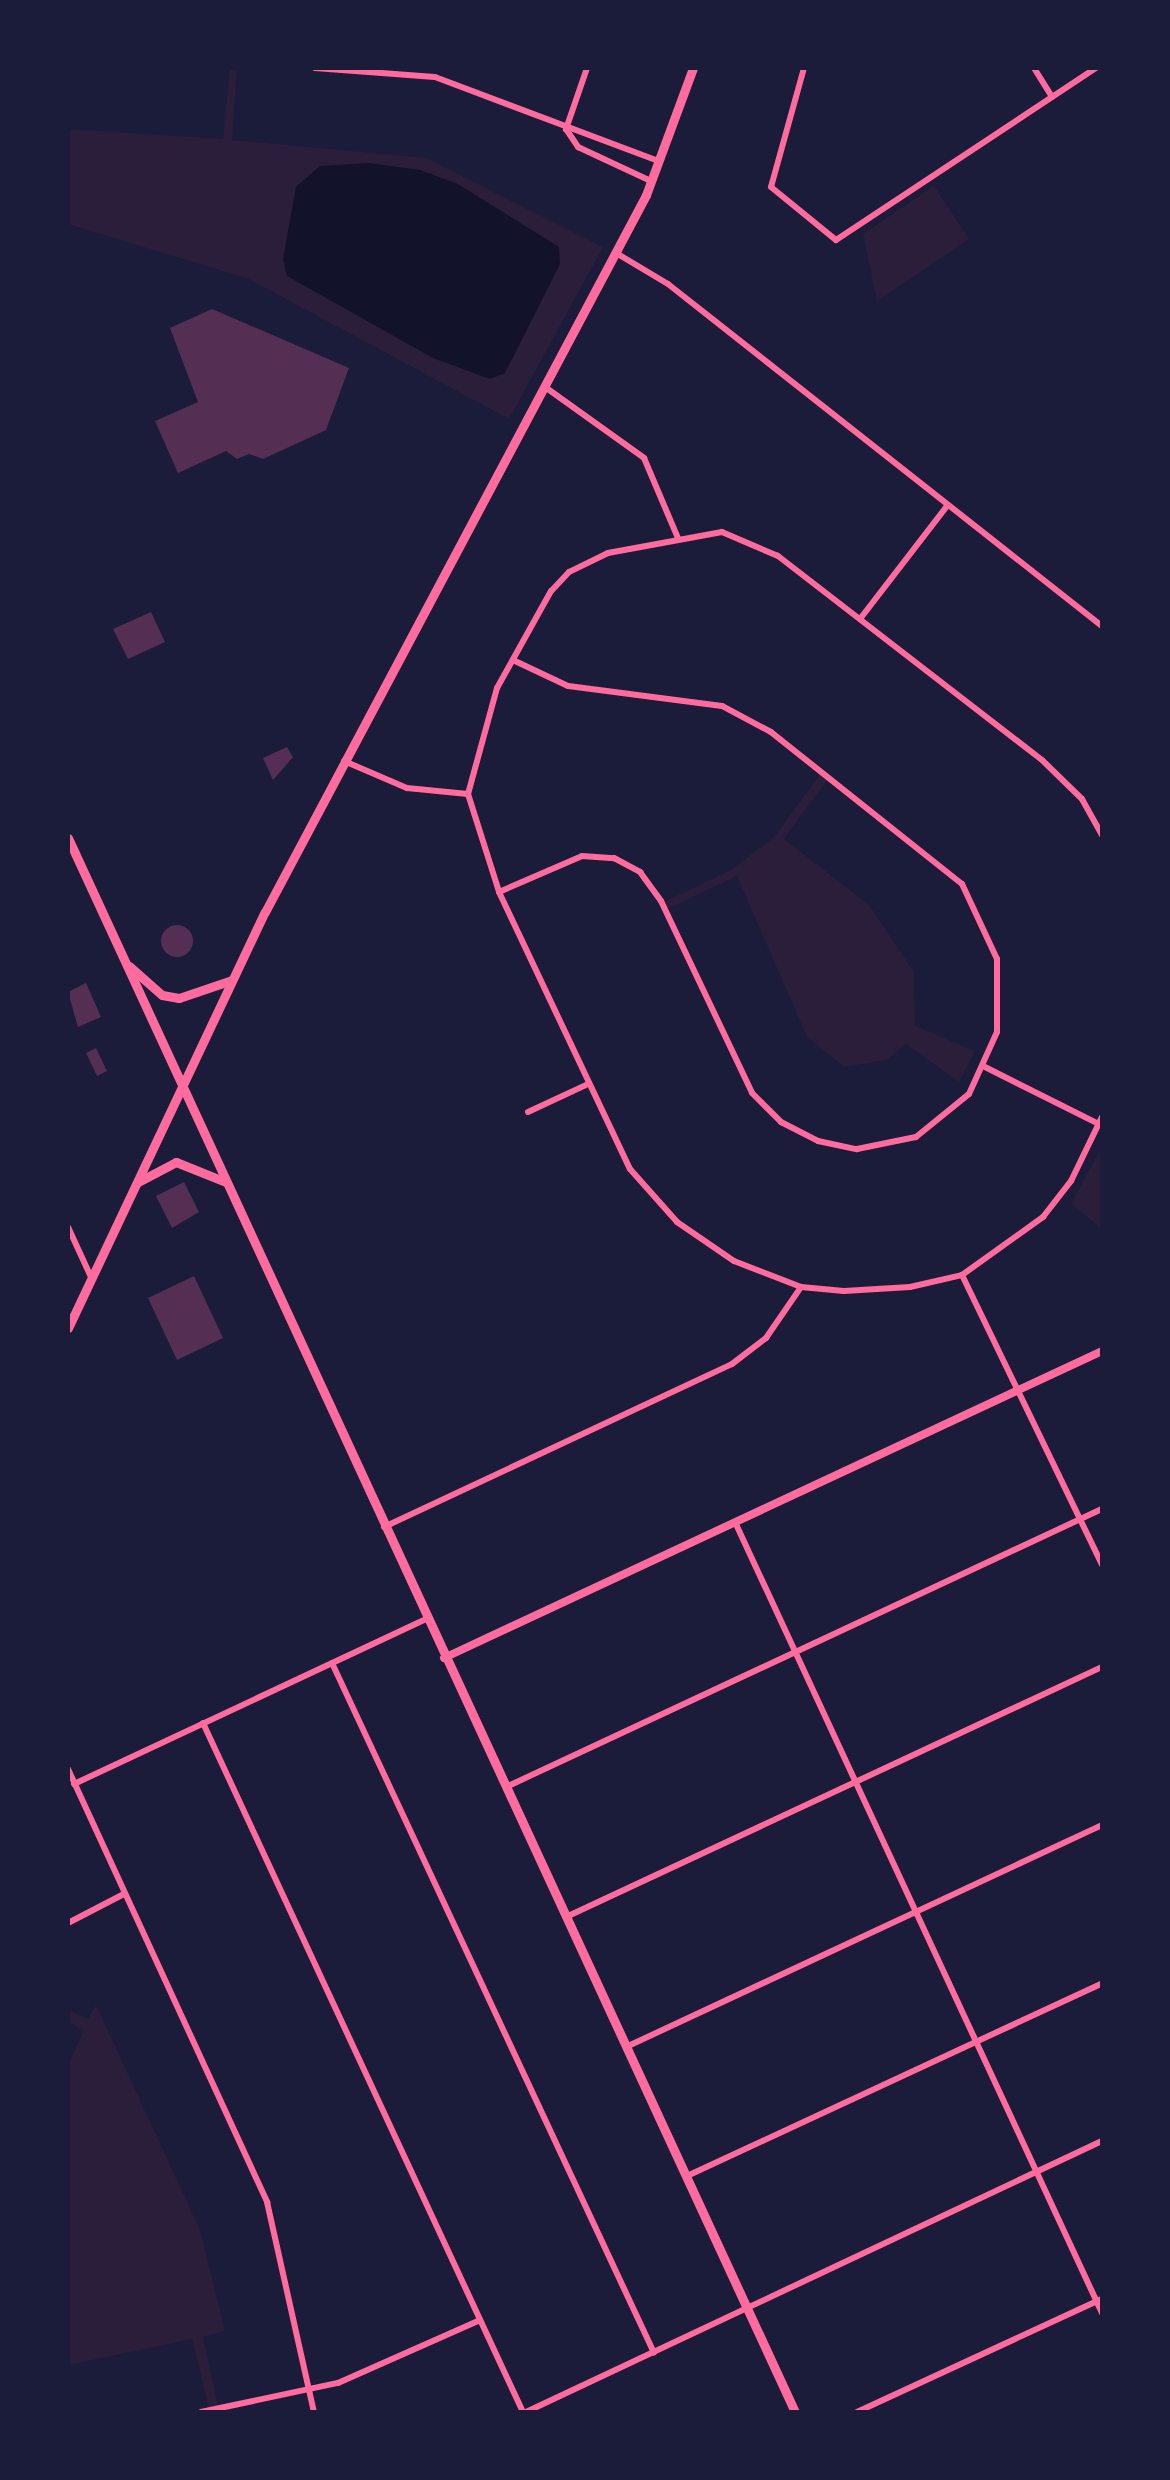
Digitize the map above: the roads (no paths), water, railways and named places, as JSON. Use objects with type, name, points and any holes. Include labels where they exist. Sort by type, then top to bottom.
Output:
[{"type":"main road","points":[[68,1328],[232,980],[344,761],[616,253],[651,182],[693,68]]},
{"type":"main road","points":[[68,838],[795,2412]]},
{"type":"main road","points":[[125,963],[162,995],[178,998],[232,980]]},
{"type":"main road","points":[[136,1184],[176,1162],[226,1182]]},
{"type":"street","points":[[315,68],[436,76],[566,129],[585,130],[658,161]]},
{"type":"street","points":[[436,76],[438,68]]},
{"type":"street","points":[[566,129],[586,68]]},
{"type":"street","points":[[804,68],[771,187],[836,240],[1096,68]]},
{"type":"street","points":[[1034,68],[1052,97]]},
{"type":"street","points":[[566,129],[578,147],[651,182]]},
{"type":"street","points":[[616,253],[668,284],[1102,626]]},
{"type":"street","points":[[545,387],[644,458],[678,538]]},
{"type":"street","points":[[860,620],[947,506]]},
{"type":"street","points":[[984,1067],[1101,1121],[1071,1182],[1043,1217],[962,1276],[870,1292],[800,1287],[734,1261],[677,1222],[630,1169],[588,1084],[499,892],[468,794],[483,723],[513,660],[551,591],[568,572],[608,554],[678,538],[722,532],[752,539],[1042,760],[1082,799],[1102,836]]},
{"type":"street","points":[[499,892],[582,856],[614,858],[640,872],[661,901],[752,1093],[781,1122],[818,1141],[856,1149],[916,1137],[948,1116],[984,1067],[1000,1009],[997,960],[977,906],[942,864],[740,713],[568,686],[513,660]]},
{"type":"street","points":[[344,761],[406,788],[468,794]]},
{"type":"street","points":[[528,1112],[588,1084]]},
{"type":"street","points":[[68,1227],[91,1278]]},
{"type":"street","points":[[962,1276],[1102,1565]]},
{"type":"street","points":[[384,1527],[732,1364],[766,1338],[800,1287]]},
{"type":"street","points":[[444,1658],[1102,1351]]},
{"type":"street","points":[[504,1788],[1102,1509]]},
{"type":"street","points":[[735,1522],[1100,2300],[1102,2312]]},
{"type":"street","points":[[74,1784],[426,1619]]},
{"type":"street","points":[[332,1663],[654,2353]]},
{"type":"street","points":[[564,1918],[1102,1667]]},
{"type":"street","points":[[203,1724],[525,2412],[1102,2141]]},
{"type":"street","points":[[68,1769],[268,2202],[314,2412]]},
{"type":"street","points":[[625,2047],[1102,1825]]},
{"type":"street","points":[[68,1923],[124,1894]]},
{"type":"street","points":[[685,2177],[1102,1983]]},
{"type":"street","points":[[858,2412],[1100,2300]]},
{"type":"street","points":[[201,2412],[360,2376],[480,2320]]}]
